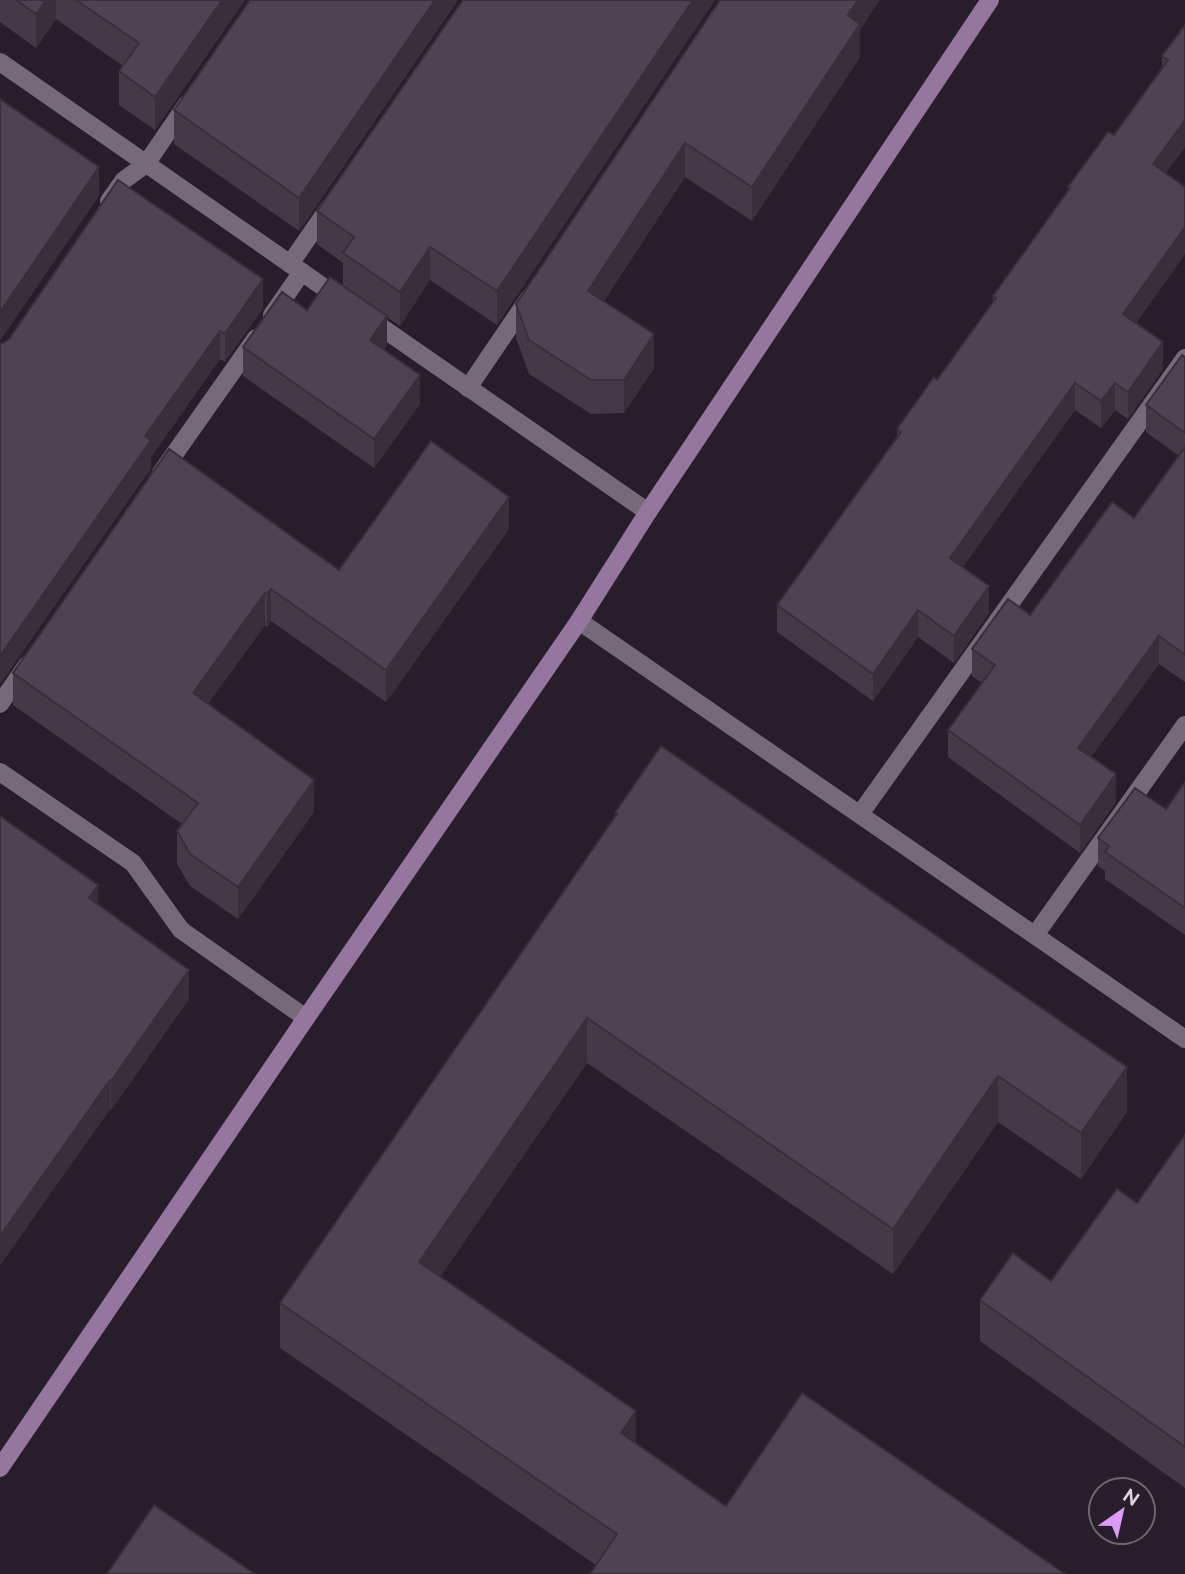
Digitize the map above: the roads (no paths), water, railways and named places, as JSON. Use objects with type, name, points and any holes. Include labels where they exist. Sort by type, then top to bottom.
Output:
[{"type":"street","points":[[0,1468],[579,621],[648,512],[990,0]]},
{"type":"street","points":[[0,62],[648,512]]},
{"type":"street","points":[[101,214],[124,180],[146,164],[199,87]]},
{"type":"street","points":[[151,488],[296,268],[338,195]]},
{"type":"street","points":[[468,388],[538,284]]},
{"type":"street","points":[[860,814],[1185,358]]},
{"type":"street","points":[[579,621],[1185,1039]]},
{"type":"street","points":[[0,704],[40,647]]},
{"type":"street","points":[[1035,935],[1185,725]]},
{"type":"street","points":[[0,772],[133,863],[181,930],[306,1018]]}]
